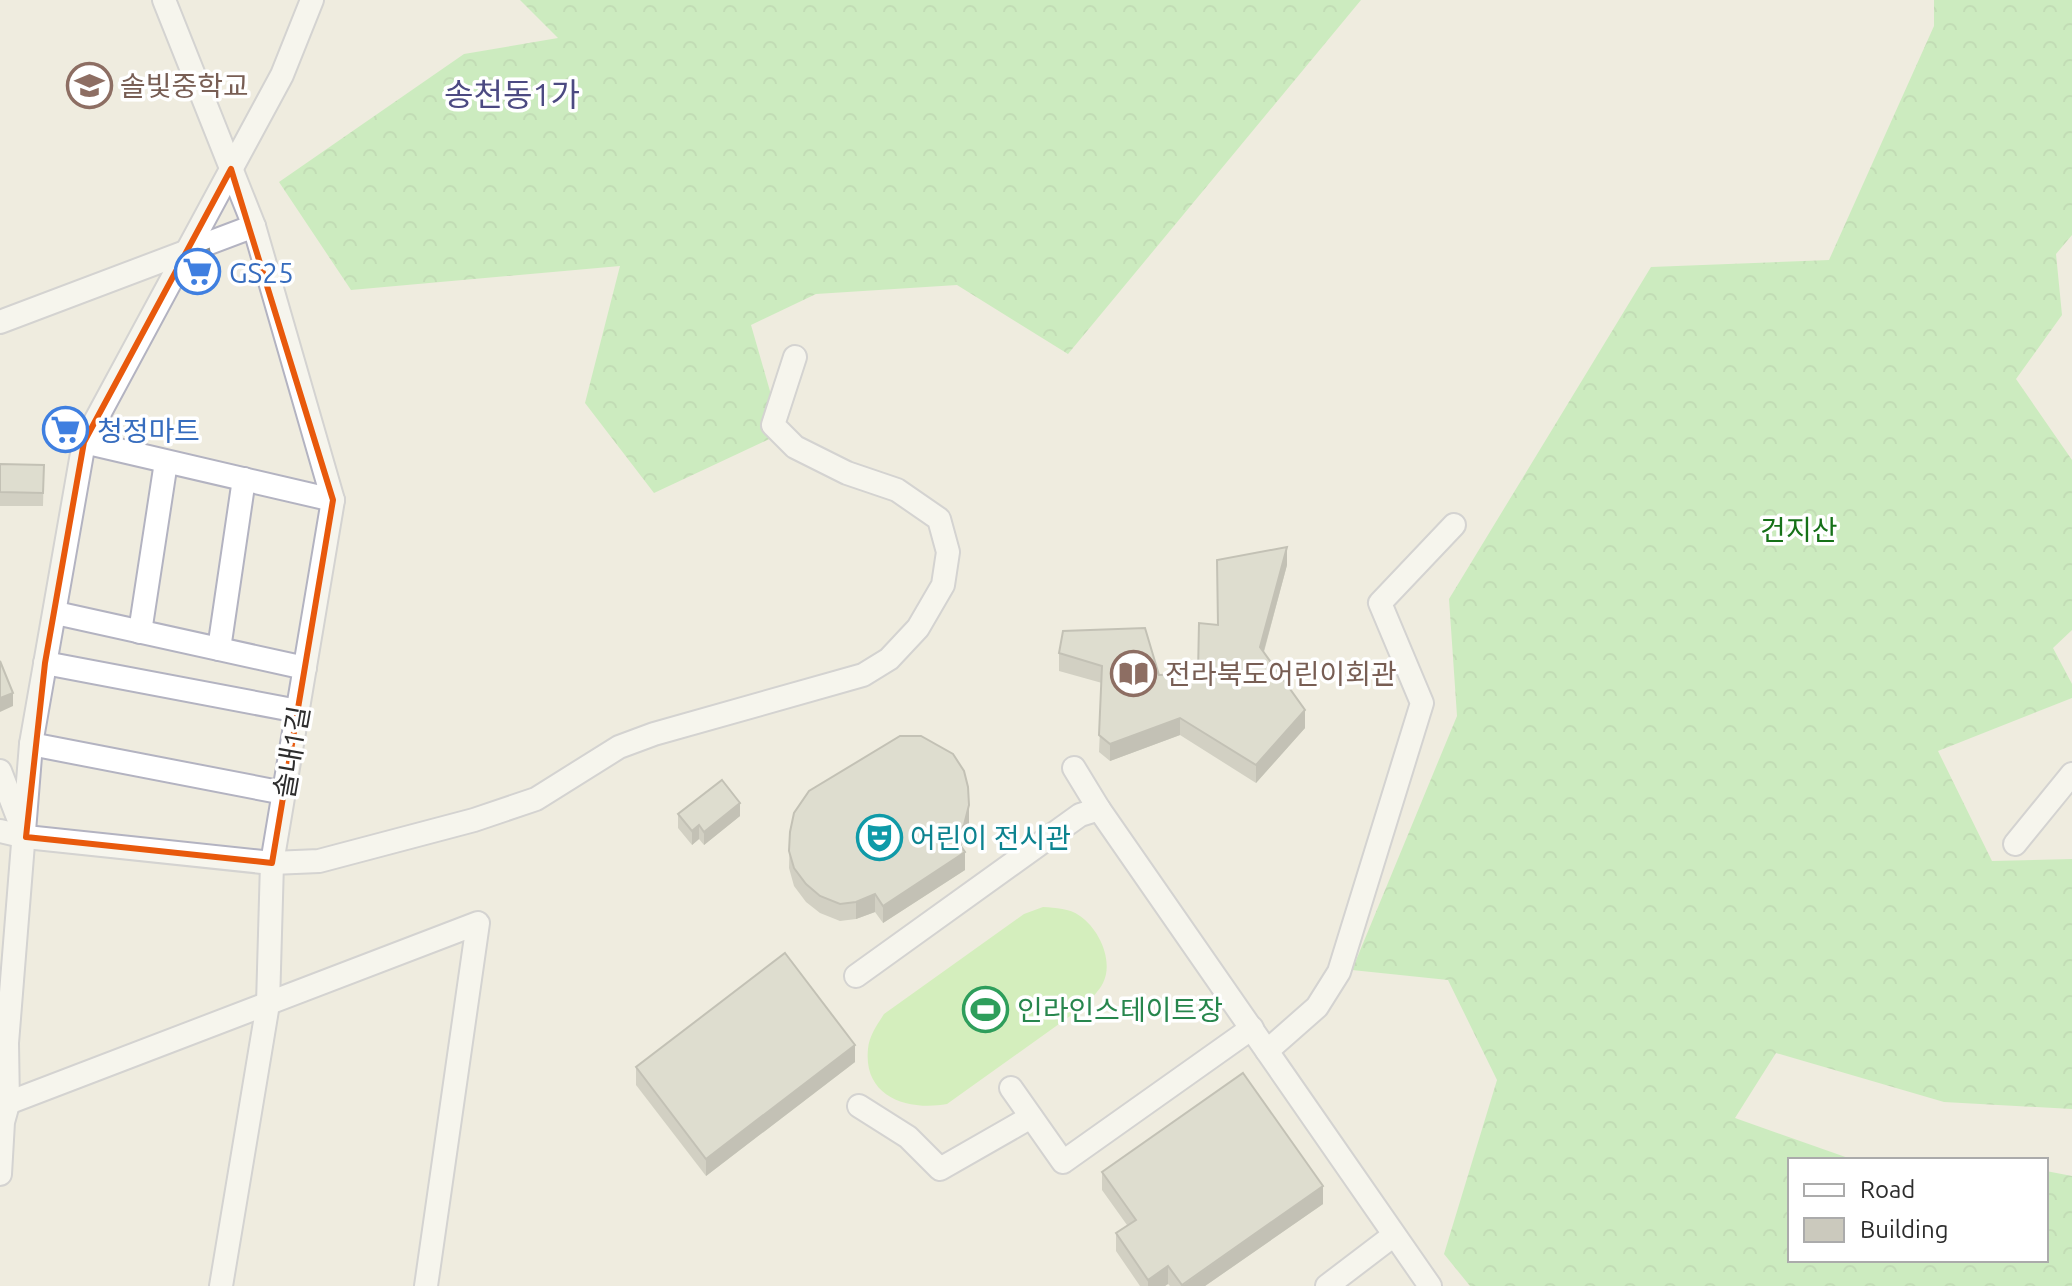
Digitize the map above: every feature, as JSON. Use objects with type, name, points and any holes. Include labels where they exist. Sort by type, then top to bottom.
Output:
[{"type":"street","name":"솔내1길","points":[[164,0],[254,226],[333,500],[272,863],[268,1004],[221,1286]]},
{"type":"street","points":[[0,1174],[7,1043],[26,837],[31,744],[84,442],[282,75],[312,0]]},
{"type":"street","points":[[0,322],[254,226]]},
{"type":"street","points":[[0,831],[26,837],[272,863],[319,861],[474,820],[536,799],[619,747],[654,734],[863,675],[889,659],[918,628],[943,585],[948,552],[939,519],[897,490],[847,473],[795,447],[773,425],[795,357]]},
{"type":"street","points":[[84,442],[333,500]]},
{"type":"street","points":[[140,632],[166,462]]},
{"type":"street","points":[[219,649],[244,479]]},
{"type":"street","points":[[1267,1051],[1317,1007],[1339,972],[1422,703],[1380,603],[1454,525]]},
{"type":"street","points":[[56,613],[305,668]]},
{"type":"street","points":[[45,663],[298,711]]},
{"type":"street","points":[[31,744],[284,793]]},
{"type":"street","points":[[1074,768],[1099,809],[1430,1286]]},
{"type":"street","points":[[0,771],[26,837]]},
{"type":"street","points":[[2015,844],[2072,774]]},
{"type":"street","points":[[856,976],[1080,815],[1099,809]]},
{"type":"street","points":[[4,1105],[478,923],[426,1286]]},
{"type":"street","points":[[1011,1088],[1063,1162],[1252,1028]]},
{"type":"street","points":[[859,1106],[908,1137],[940,1169],[1031,1117]]},
{"type":"street","points":[[1327,1286],[1394,1235]]},
{"type":"highlighted area","points":[[231,169],[333,500],[272,863],[26,837],[45,663],[84,442]]},
{"type":"green space","points":[[520,0],[1361,0],[1068,354],[957,285],[816,294],[751,325],[782,433],[654,493],[585,403],[620,266],[351,290],[279,182],[464,54],[558,38]]},
{"type":"green space","name":"건지산","points":[[1934,0],[2072,0],[2072,235],[2056,254],[2062,315],[2016,379],[2072,460],[2072,630],[2053,648],[2072,684],[2072,698],[1938,751],[1992,861],[2072,859],[2072,1109],[1944,1102],[1776,1053],[1735,1118],[1848,1158],[1788,1158],[1788,1262],[2048,1262],[2048,1171],[2072,1176],[2072,1286],[1470,1286],[1444,1254],[1497,1080],[1448,980],[1352,970],[1457,716],[1449,599],[1651,267],[1829,260],[1934,26]]},
{"type":"green space","name":"인라인스테이트장","points":[[1043,907],[1076,913],[1099,937],[1106,956],[1106,974],[1087,1004],[947,1104],[932,1106],[904,1102],[881,1089],[868,1065],[868,1049],[884,1014],[1024,914]]},
{"type":"building","points":[[209,249],[213,268],[196,275],[188,270],[197,254]]},
{"type":"building","points":[[0,464],[44,465],[43,493],[0,492]]},
{"type":"building","points":[[1287,547],[1260,647],[1305,710],[1256,765],[1180,718],[1110,744],[1099,735],[1102,666],[1059,653],[1063,631],[1145,628],[1159,675],[1198,673],[1199,623],[1218,625],[1217,560]]},
{"type":"building","points":[[0,661],[13,693],[0,698]]},
{"type":"building","name":"어린이 전시관","points":[[900,736],[921,736],[953,754],[964,771],[969,805],[964,825],[954,836],[965,852],[883,906],[875,894],[856,902],[840,904],[820,896],[794,868],[789,851],[794,813],[809,791]]},
{"type":"building","points":[[722,780],[740,803],[704,832],[699,825],[692,831],[678,814]]},
{"type":"building","points":[[785,953],[855,1045],[706,1159],[636,1067]]},
{"type":"building","points":[[1243,1073],[1323,1186],[1182,1285],[1168,1266],[1148,1280],[1116,1233],[1136,1220],[1102,1172]]},
{"type":"place","name":"솔빛중학교","points":[[89,85]]},
{"type":"place","name":"GS25","points":[[198,272]]},
{"type":"place","name":"청정마트","points":[[66,430]]},
{"type":"place","name":"전라북도어린이회관","points":[[1134,673]]},
{"type":"place","name":"어린이 전시관","points":[[879,837]]},
{"type":"place","name":"인라인스테이트장","points":[[986,1009]]},
{"type":"district","name":"송천동1가","points":[[512,94]]}]
